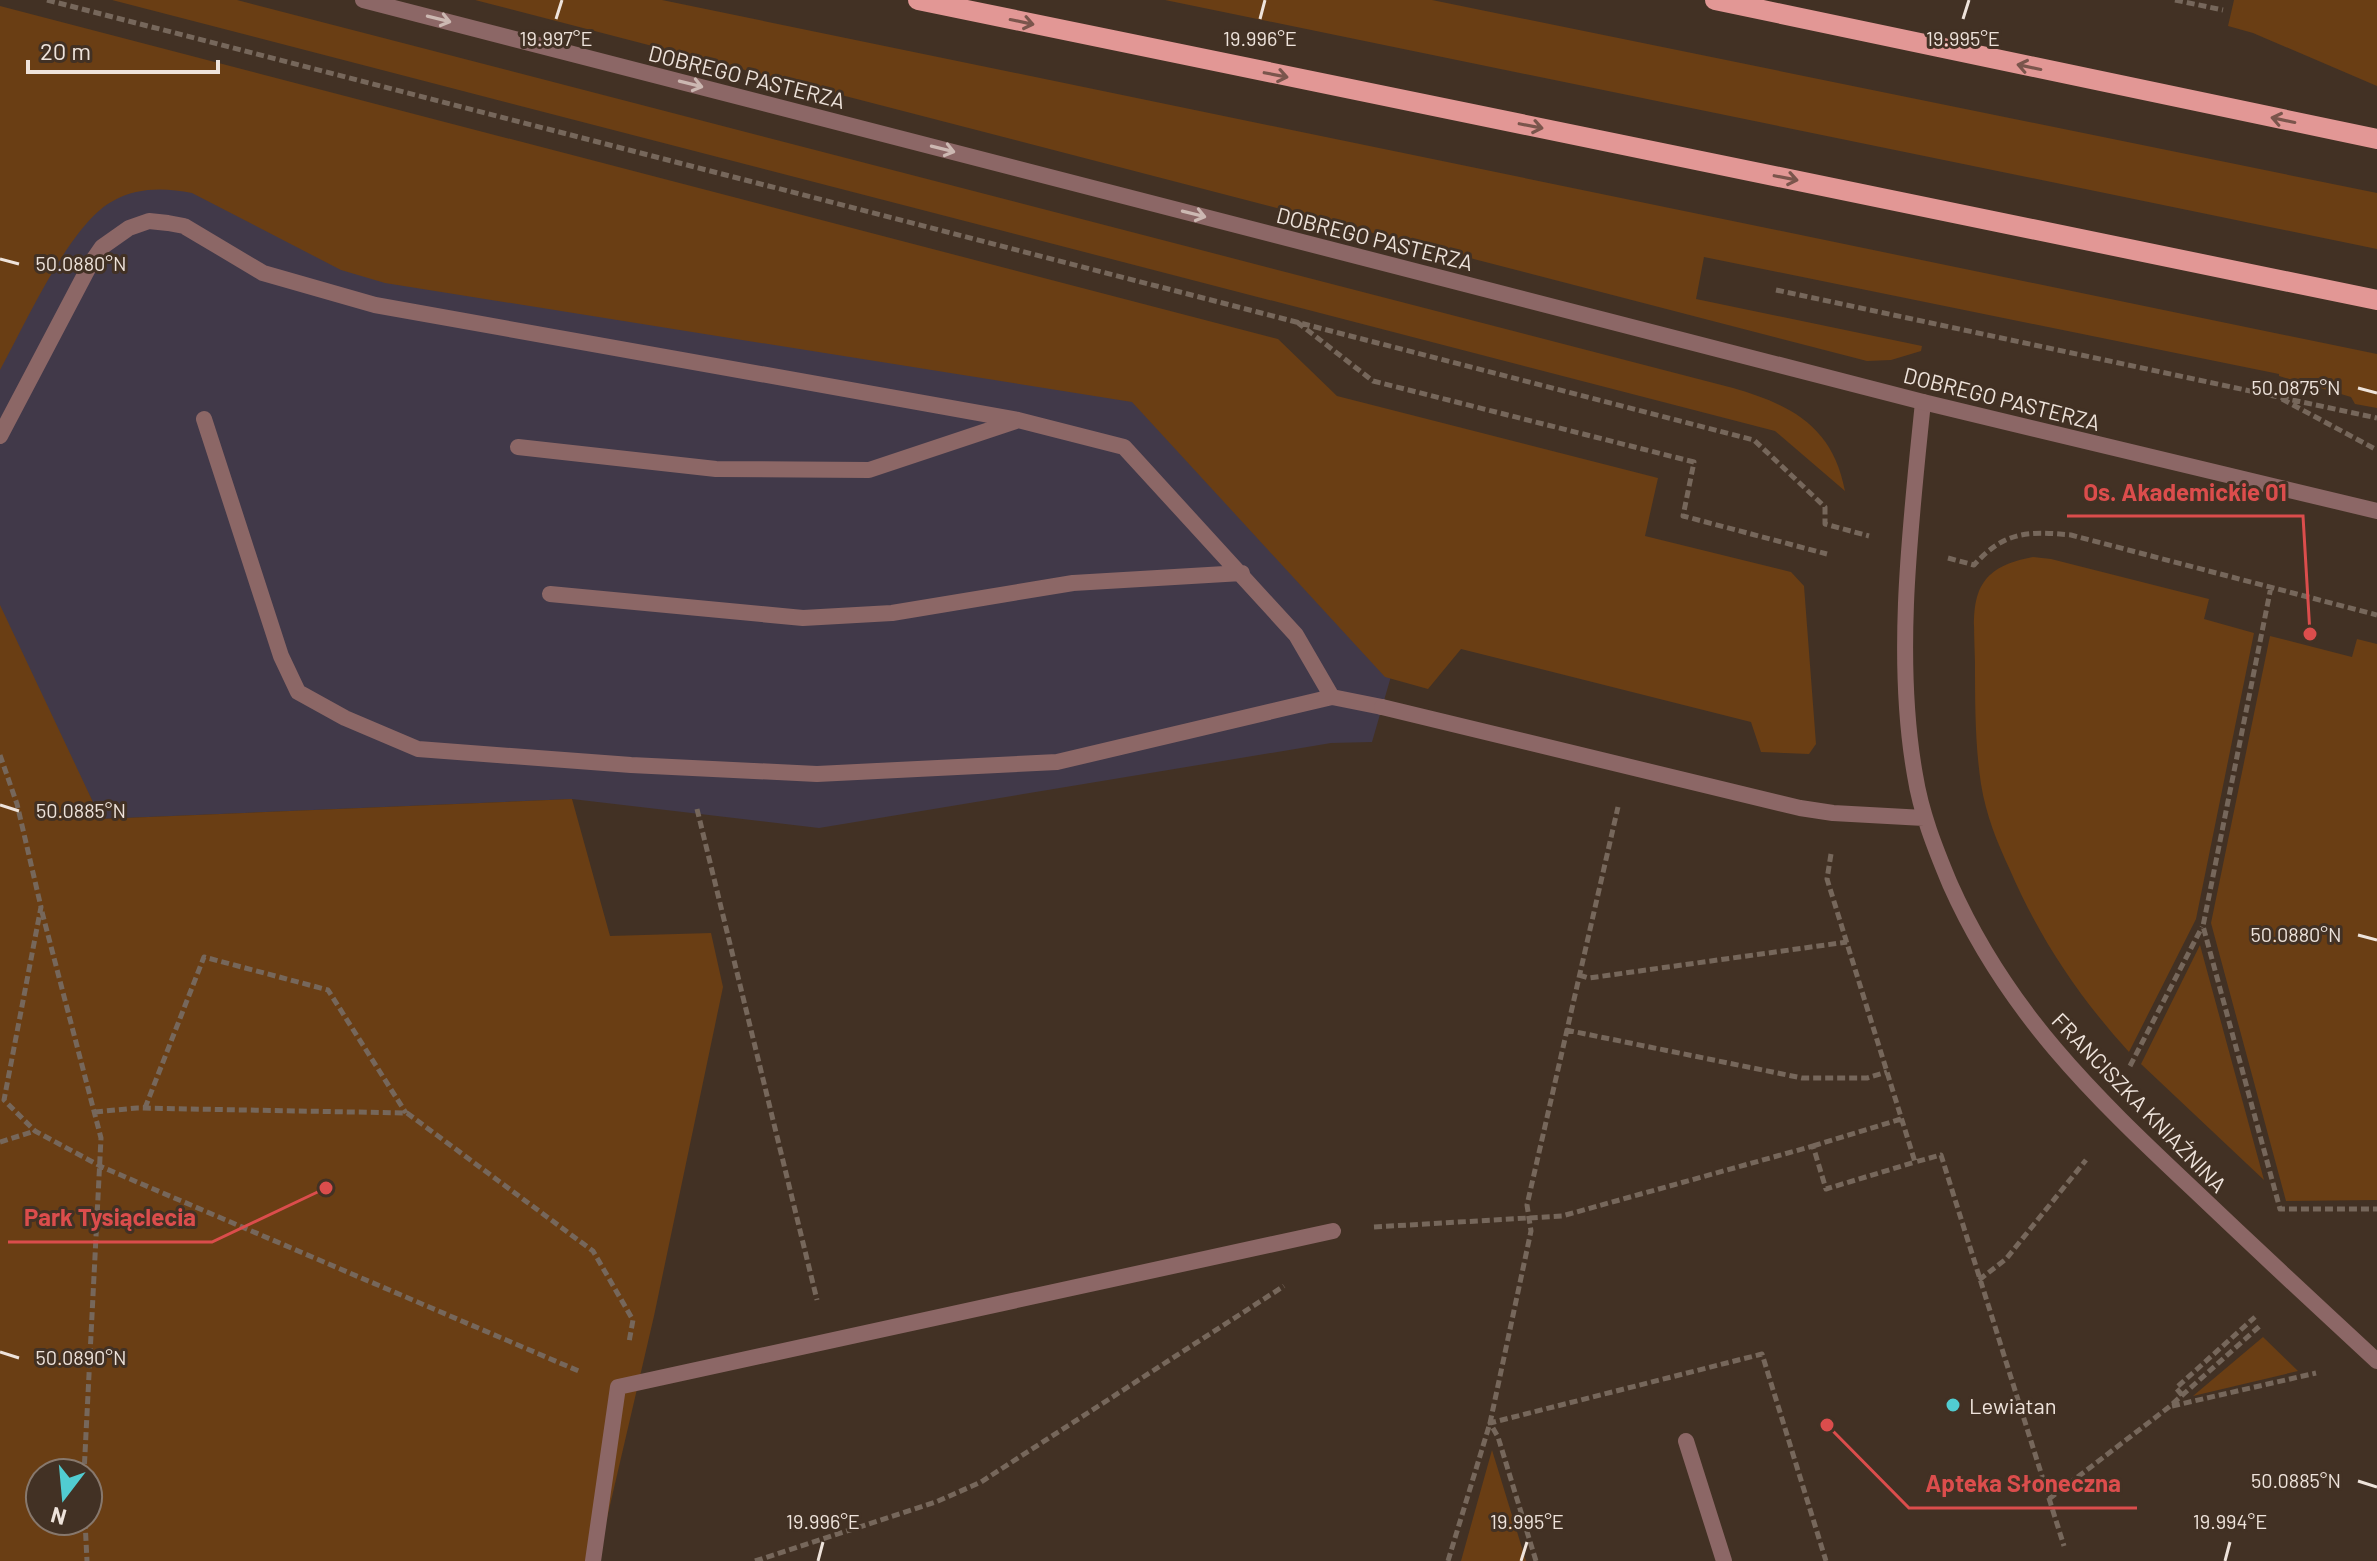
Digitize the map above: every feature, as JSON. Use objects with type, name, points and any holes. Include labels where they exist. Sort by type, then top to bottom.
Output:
[{"type":"main road","points":[[918,0],[2377,300]]},
{"type":"main road","points":[[1715,0],[2377,139]]},
{"type":"street","name":"DOBREGO PASTERZA","points":[[363,0],[1923,402],[2377,511]]},
{"type":"street","points":[[0,436],[102,247],[129,228],[149,221],[184,226],[263,273],[375,305],[1018,420],[1124,447],[1296,635],[1332,697]]},
{"type":"street","name":"FRANCISZKA KNIAŹNINA","points":[[1923,402],[1909,548],[1906,696],[1915,775],[1924,818],[1956,897],[1981,948],[2034,1027],[2117,1117],[2377,1361]]},
{"type":"street","points":[[204,419],[281,656],[298,692],[345,718],[418,749],[817,774],[1057,762],[1332,697],[1800,808],[1924,818]]},
{"type":"street","points":[[518,447],[716,469],[869,470],[1018,420]]},
{"type":"street","points":[[550,594],[803,618],[892,613],[1073,583],[1242,573]]},
{"type":"street","points":[[593,1561],[618,1387],[1333,1231]]},
{"type":"street","points":[[1686,1441],[1724,1561]]},
{"type":"path","points":[[47,0],[1754,440],[1825,507],[1825,524],[1850,531]]},
{"type":"path","points":[[2175,0],[2223,10]]},
{"type":"path","points":[[1776,290],[2377,418]]},
{"type":"path","points":[[1294,320],[1373,381],[1694,462],[1683,516],[1827,554]]},
{"type":"path","points":[[2274,395],[2377,450]]},
{"type":"path","points":[[1962,562],[1974,565],[2013,535],[2071,535],[2377,615]]},
{"type":"path","points":[[2130,1066],[2203,926],[2271,587]]},
{"type":"path","points":[[0,755],[17,804],[101,1138],[102,1167],[85,1457]]},
{"type":"path","points":[[702,768],[697,814],[827,1341]]},
{"type":"path","points":[[1448,1561],[1490,1423],[1531,1231],[1527,1205],[1620,803]]},
{"type":"path","points":[[1831,854],[1827,879],[1915,1162]]},
{"type":"path","points":[[41,907],[2,1098],[35,1131],[102,1167],[618,1387],[633,1320],[593,1251],[407,1113],[328,990],[204,957],[145,1108]]},
{"type":"path","points":[[2203,926],[2280,1209],[2377,1209]]},
{"type":"path","points":[[1579,975],[1589,978],[1847,942]]},
{"type":"path","points":[[1566,1030],[1802,1078],[1867,1078],[1887,1072]]},
{"type":"path","points":[[95,1112],[145,1108],[407,1113]]},
{"type":"path","points":[[1392,1225],[1562,1216],[1901,1119]]},
{"type":"path","points":[[0,1142],[35,1131]]},
{"type":"path","points":[[1813,1146],[1826,1189],[1941,1155],[2064,1546]]},
{"type":"path","points":[[1979,1280],[2006,1259],[2086,1160]]},
{"type":"path","points":[[755,1561],[936,1502],[981,1482],[1292,1281]]},
{"type":"path","points":[[2182,1395],[2176,1388],[2255,1317]]},
{"type":"path","points":[[2049,1499],[2169,1407],[2262,1324]]},
{"type":"path","points":[[1490,1423],[1762,1354],[1826,1561]]},
{"type":"path","points":[[2169,1407],[2316,1373]]},
{"type":"path","points":[[1490,1423],[1498,1437],[1536,1561]]},
{"type":"path","points":[[86,1537],[87,1561]]},
{"type":"shaded area","points":[[112,0],[237,0],[1733,388],[1774,402],[1807,422],[1831,450],[1845,491],[1775,431]]},
{"type":"shaded area","points":[[475,0],[662,0],[2377,354],[2377,408],[2355,404],[2351,397],[2279,374],[1704,257],[1696,299],[1922,346],[1921,351],[1891,360],[1867,361]]},
{"type":"shaded area","points":[[1165,0],[1432,0],[2377,193],[2377,249]]},
{"type":"shaded area","points":[[2234,0],[2377,0],[2377,86],[2253,33],[2228,26]]},
{"type":"shaded area","points":[[0,6],[1278,339],[1337,396],[1658,478],[1645,536],[1791,572],[1804,586],[1816,744],[1809,754],[1761,752],[1751,722],[1461,649],[1428,689],[1385,677],[1132,402],[385,283],[341,270],[192,193],[142,191],[122,196],[97,213],[49,278],[0,370]]},
{"type":"shaded area","points":[[117,119],[1134,379],[1394,666],[1372,742],[1331,743],[819,828],[572,799],[101,819],[0,612],[0,200]]},
{"type":"shaded area","points":[[2033,557],[2209,599],[2204,619],[2254,633],[2196,919],[2129,1052],[2077,988],[2034,920],[2001,849],[1983,795],[1976,724],[1975,608],[1985,581],[1995,571]]},
{"type":"shaded area","points":[[0,605],[101,819],[572,799],[610,936],[711,933],[723,987],[654,1316],[597,1561],[0,1561]]},
{"type":"shaded area","points":[[2270,636],[2352,657],[2357,639],[2377,644],[2377,1200],[2286,1201],[2211,923]]},
{"type":"shaded area","points":[[2200,945],[2264,1180],[2141,1064]]},
{"type":"shaded area","points":[[2263,1337],[2298,1371],[2193,1396]]},
{"type":"shaded area","points":[[1492,1450],[1526,1561],[1461,1561]]},
{"type":"place","name":"Os. Akademickie 01","points":[[2310,634]]},
{"type":"place","name":"Park Tysiąclecia","points":[[326,1188]]},
{"type":"place","name":"Lewiatan","points":[[1953,1405]]},
{"type":"place","name":"Apteka Słoneczna","points":[[1827,1425]]}]
